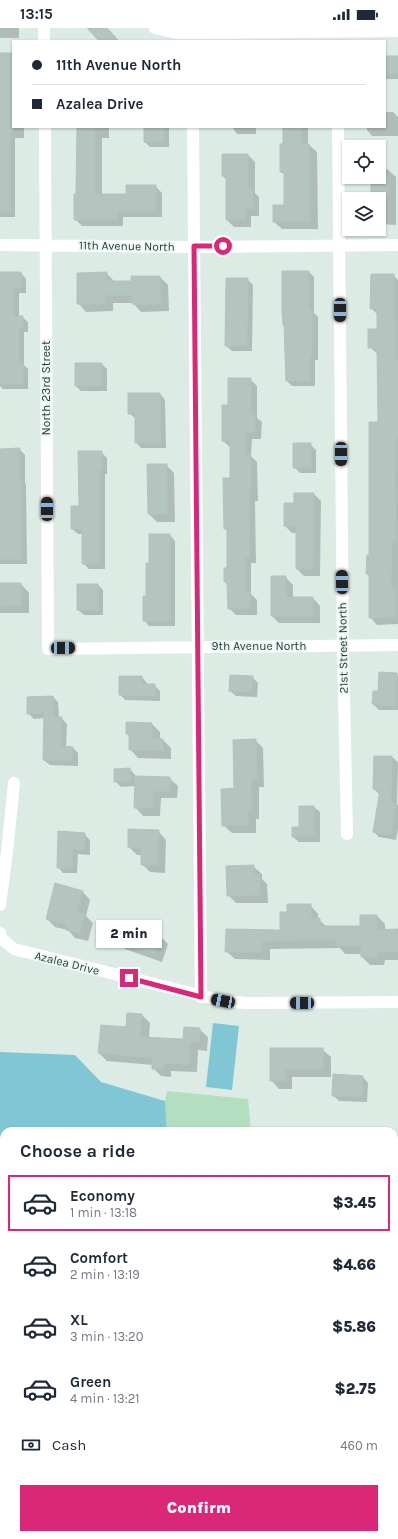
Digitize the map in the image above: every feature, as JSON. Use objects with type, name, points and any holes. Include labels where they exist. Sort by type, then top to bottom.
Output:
[{"type":"street","points":[[44,28],[44,40]]},
{"type":"street","points":[[155,28],[193,37],[249,30],[338,36],[398,30]]},
{"type":"street","name":"North 23rd Street","points":[[45,128],[48,649]]},
{"type":"street","points":[[193,128],[201,997]]},
{"type":"street","name":"21st Street North","points":[[338,128],[343,646],[347,834]]},
{"type":"street","name":"11th Avenue North","points":[[0,245],[398,245]]},
{"type":"street","name":"9th Avenue North","points":[[48,649],[398,645]]},
{"type":"street","points":[[0,905],[14,783]]},
{"type":"street","name":"Azalea Drive","points":[[1,936],[14,949],[201,997],[223,1001],[246,1003],[398,1002]]},
{"type":"green space","points":[[167,1091],[248,1099],[251,1127],[167,1127],[165,1101]]},
{"type":"water","points":[[213,1023],[239,1026],[232,1090],[206,1087]]},
{"type":"water","points":[[0,1052],[75,1055],[101,1082],[165,1101],[167,1127],[0,1127]]},
{"type":"building","points":[[87,28],[107,28],[118,40],[98,40]]},
{"type":"building","points":[[0,53],[12,53],[13,133],[10,133],[10,212],[0,212]]},
{"type":"building","points":[[386,56],[398,56],[398,74],[386,74]]},
{"type":"building","points":[[77,128],[95,128],[95,194],[126,194],[126,185],[156,185],[156,211],[117,211],[117,220],[74,220],[74,194],[76,194]]},
{"type":"building","points":[[144,128],[164,128],[164,142],[144,142]]},
{"type":"building","points":[[283,128],[301,128],[301,144],[309,144],[310,222],[273,222],[273,205],[284,205],[284,172],[280,172],[280,144],[283,144]]},
{"type":"building","points":[[222,154],[248,154],[248,189],[253,189],[253,209],[245,209],[245,220],[226,220],[226,176],[222,176]]},
{"type":"building","points":[[386,177],[388,177],[388,199],[386,199],[386,192],[371,192],[371,184],[386,184]]},
{"type":"building","points":[[282,271],[309,271],[309,310],[313,310],[310,381],[286,381],[284,325],[282,312]]},
{"type":"building","points":[[0,272],[21,272],[21,288],[14,288],[14,316],[23,316],[23,327],[19,327],[19,363],[23,363],[23,384],[0,384]]},
{"type":"building","points":[[107,272],[107,281],[131,281],[131,276],[160,276],[161,304],[132,304],[132,295],[105,295],[105,304],[77,304],[77,273]]},
{"type":"building","points":[[371,274],[394,274],[394,318],[396,318],[396,359],[398,359],[398,438],[396,438],[395,468],[396,542],[392,542],[391,588],[396,588],[396,617],[369,618],[369,574],[366,574],[367,555],[369,555],[369,422],[378,422],[377,348],[368,348],[368,329],[377,329],[377,309],[370,309]]},
{"type":"building","points":[[226,278],[248,278],[247,346],[225,346]]},
{"type":"building","points":[[75,363],[102,363],[102,386],[75,386]]},
{"type":"building","points":[[228,378],[251,378],[251,415],[255,415],[255,433],[245,432],[245,455],[251,455],[251,494],[249,494],[250,557],[245,557],[245,592],[250,592],[251,608],[228,609],[227,582],[224,582],[224,568],[227,568],[227,529],[224,529],[223,478],[230,478],[230,441],[222,441],[222,405],[228,405]]},
{"type":"building","points":[[128,393],[160,393],[161,443],[135,443],[135,414],[128,414]]},
{"type":"building","points":[[293,443],[311,443],[311,468],[293,468]]},
{"type":"building","points":[[20,448],[22,559],[0,559],[0,449]]},
{"type":"building","points":[[78,451],[102,451],[102,469],[100,469],[100,564],[82,564],[82,529],[71,529],[71,506],[79,506]]},
{"type":"building","points":[[147,464],[167,464],[167,514],[148,514]]},
{"type":"building","points":[[294,493],[314,493],[313,569],[296,569],[296,526],[284,526],[284,503],[294,503]]},
{"type":"building","points":[[149,534],[170,534],[170,621],[143,621],[143,596],[146,596],[146,563],[149,563]]},
{"type":"building","points":[[271,576],[286,576],[286,597],[313,597],[313,616],[271,616]]},
{"type":"building","points":[[0,583],[21,583],[21,606],[0,606]]},
{"type":"building","points":[[77,584],[98,584],[98,610],[77,610]]},
{"type":"building","points":[[379,672],[397,673],[395,706],[372,704],[373,691],[378,691]]},
{"type":"building","points":[[230,675],[253,676],[252,692],[229,691]]},
{"type":"building","points":[[119,676],[142,676],[142,684],[155,684],[155,696],[119,695]]},
{"type":"building","points":[[53,696],[54,717],[62,717],[61,746],[73,747],[72,761],[43,760],[44,713],[27,714],[27,697]]},
{"type":"building","points":[[126,722],[152,723],[152,738],[163,739],[163,751],[129,750],[129,734],[126,734]]},
{"type":"building","points":[[256,739],[257,779],[251,779],[252,811],[248,811],[249,825],[222,826],[221,789],[234,788],[233,740]]},
{"type":"building","points":[[374,756],[392,756],[391,802],[396,803],[391,835],[373,832],[380,790],[373,789]]},
{"type":"building","points":[[130,768],[131,781],[114,782],[114,769]]},
{"type":"building","points":[[135,776],[170,777],[170,791],[153,791],[153,808],[134,808]]},
{"type":"building","points":[[299,806],[314,806],[315,836],[292,837],[292,827],[299,827]]},
{"type":"building","points":[[128,829],[159,830],[157,865],[141,865],[141,848],[128,847]]},
{"type":"building","points":[[58,831],[85,833],[84,850],[73,849],[72,868],[57,868]]},
{"type":"building","points":[[254,865],[254,875],[260,875],[260,895],[227,896],[226,866]]},
{"type":"building","points":[[55,883],[83,891],[77,912],[85,914],[80,933],[66,930],[67,925],[46,919]]},
{"type":"building","points":[[287,904],[311,904],[311,918],[320,918],[320,926],[360,926],[360,915],[377,915],[377,930],[398,929],[398,952],[377,952],[377,957],[361,957],[361,946],[336,946],[336,940],[262,941],[262,952],[225,952],[226,929],[280,930],[280,912],[287,912]]},
{"type":"building","points":[[122,922],[161,935],[154,954],[115,941]]},
{"type":"building","points":[[127,1013],[142,1014],[140,1037],[183,1039],[184,1027],[200,1028],[199,1043],[190,1042],[189,1064],[163,1063],[163,1069],[152,1069],[152,1058],[98,1053],[101,1025],[126,1027]]},
{"type":"building","points":[[270,1048],[323,1048],[323,1069],[285,1070],[285,1081],[270,1081]]},
{"type":"building","points":[[333,1074],[363,1076],[362,1097],[332,1096]]},
{"type":"route","points":[[129,978],[201,997],[194,246],[223,246]]}]
